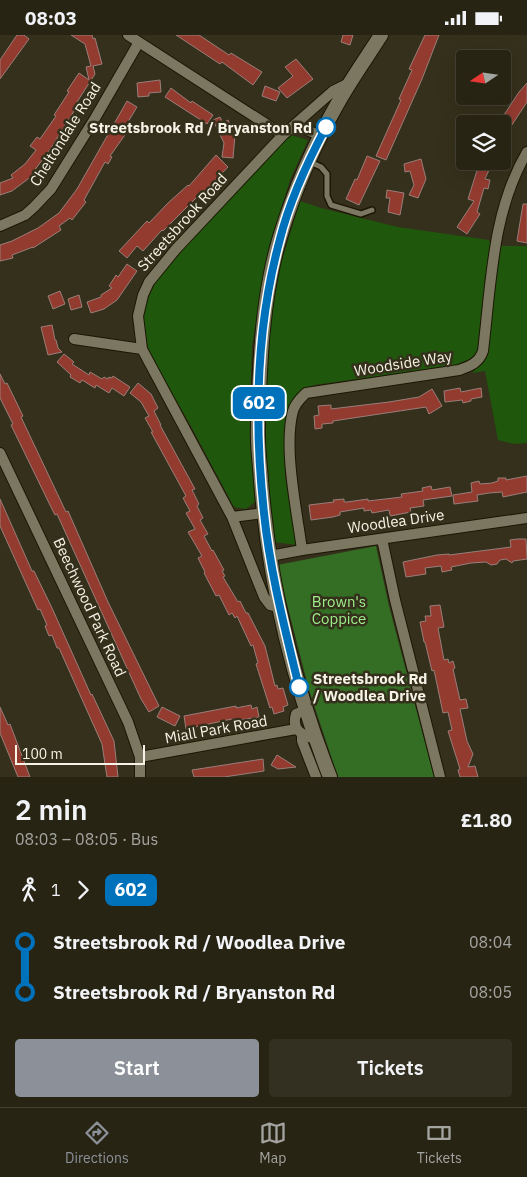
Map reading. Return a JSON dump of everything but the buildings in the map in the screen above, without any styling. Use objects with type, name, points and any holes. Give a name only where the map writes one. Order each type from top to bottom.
[{"type":"main road","name":"Streetsbrook Road","points":[[330,777],[306,710],[280,607],[270,556],[264,513],[258,428],[263,325],[280,238],[292,204],[321,136],[351,82],[381,35]]},
{"type":"street","points":[[128,35],[283,135]]},
{"type":"street","name":"Cheltondale Road","points":[[0,226],[25,215],[51,189],[139,42]]},
{"type":"street","name":"Streetsbrook Road","points":[[280,607],[270,605],[264,597],[232,517],[142,349],[138,316],[143,295],[149,282],[176,249],[283,135],[333,91],[351,82]]},
{"type":"street","points":[[295,125],[321,136]]},
{"type":"street","name":"Woodside Way","points":[[302,550],[292,475],[290,442],[293,411],[297,401],[306,393],[459,370],[478,361],[483,351],[496,244],[502,214],[512,184],[527,152]]},
{"type":"street","points":[[74,339],[142,349]]},
{"type":"street","name":"Beechwood Park Road","points":[[0,455],[128,722],[140,757],[140,777]]},
{"type":"street","points":[[232,517],[264,513]]},
{"type":"street","name":"Woodlea Drive","points":[[270,556],[527,518]]},
{"type":"street","points":[[382,539],[395,600],[440,777]]},
{"type":"street","points":[[306,710],[296,714],[294,720],[316,777]]},
{"type":"street","name":"Miall Park Road","points":[[140,757],[299,732],[316,739]]},
{"type":"lane","points":[[310,161],[327,173],[326,197],[331,205],[361,214],[372,209]]},
{"type":"green space","points":[[291,135],[308,140],[290,180],[267,255],[252,346],[250,406],[255,502],[246,509],[234,507],[146,347],[143,321],[147,301],[159,274],[286,137]]},
{"type":"green space","points":[[300,201],[398,227],[489,240],[491,246],[479,353],[467,364],[314,385],[294,399],[287,417],[285,476],[297,545],[273,542],[263,414],[268,334],[281,263]]},
{"type":"green space","points":[[501,246],[527,246],[527,443],[514,444],[498,440],[485,371],[472,373],[482,362],[486,354]]},
{"type":"green space","name":"Brown's Coppice","points":[[376,546],[389,606],[434,777],[338,777],[309,690],[277,565]]},
{"type":"bus line","name":"602","points":[[299,687],[280,607],[264,513],[258,428],[260,365],[263,325],[270,281],[280,238],[292,204],[326,127]]},
{"type":"place","name":"Streetsbrook Rd / Bryanston Rd","points":[[326,127]]},
{"type":"place","name":"Streetsbrook Rd / Woodlea Drive","points":[[299,687]]}]
